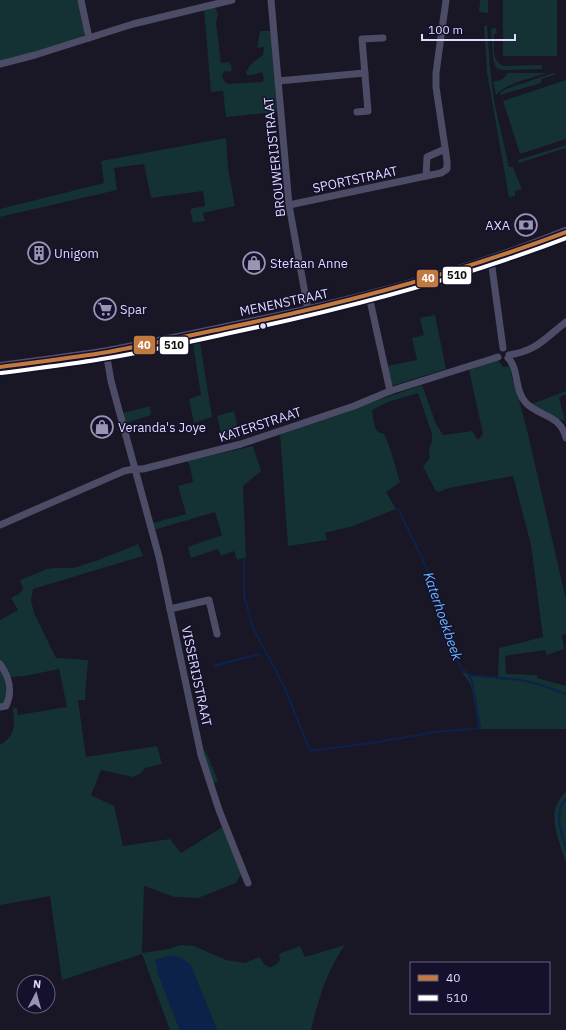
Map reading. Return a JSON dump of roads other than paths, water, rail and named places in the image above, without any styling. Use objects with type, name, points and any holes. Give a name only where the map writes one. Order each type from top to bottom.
[{"type":"main road","name":"MENENSTRAAT","points":[[0,367],[106,352],[369,296],[491,260],[566,232]]},
{"type":"street","points":[[81,0],[89,38]]},
{"type":"street","points":[[0,64],[35,55],[133,24],[232,0]]},
{"type":"street","name":"BROUWERIJSTRAAT","points":[[271,0],[289,205],[308,310]]},
{"type":"street","name":"SPORTSTRAAT","points":[[289,205],[426,176],[447,169],[436,87],[436,73],[446,0]]},
{"type":"street","points":[[357,112],[368,111],[362,39],[383,38]]},
{"type":"street","points":[[278,81],[365,73]]},
{"type":"street","points":[[426,176],[427,157],[445,149]]},
{"type":"street","points":[[491,260],[503,348],[507,350],[518,389],[523,399],[531,407],[555,420],[563,428],[566,438]]},
{"type":"street","points":[[369,296],[390,391]]},
{"type":"street","points":[[503,348],[498,351],[498,357],[502,360],[505,360],[508,356],[523,353],[536,346],[566,322]]},
{"type":"street","name":"VISSERIJSTRAAT","points":[[106,352],[111,381],[134,469],[160,557],[201,755],[219,810],[248,883]]},
{"type":"street","name":"KATERSTRAAT","points":[[134,469],[143,469],[241,444],[354,406],[390,391],[498,357]]},
{"type":"street","points":[[0,525],[112,476],[134,469]]},
{"type":"street","points":[[170,609],[209,600],[217,634]]},
{"type":"street","points":[[0,664],[10,683],[10,692],[6,706],[0,707]]},
{"type":"water","points":[[260,653],[261,655],[215,667],[214,664]]},
{"type":"water","points":[[171,955],[183,959],[190,964],[217,1030],[180,1030],[158,973],[155,960]]},
{"type":"waterway","name":"Katerhoekbeek","points":[[398,509],[435,585],[456,657],[461,668],[469,675],[521,680],[566,694]]},
{"type":"waterway","points":[[244,559],[244,595],[253,628],[284,686],[310,751],[378,742],[436,732],[480,728],[472,681],[469,675]]},
{"type":"waterway","name":"Katerhoekbeek","points":[[566,798],[560,808],[559,822],[566,850]]},
{"type":"place","name":"AXA","points":[[526,225]]},
{"type":"place","name":"Unigom","points":[[39,253]]},
{"type":"place","name":"Stefaan Anne","points":[[254,263]]},
{"type":"place","name":"Spar","points":[[105,309]]},
{"type":"place","name":"Veranda's Joye","points":[[102,427]]}]
